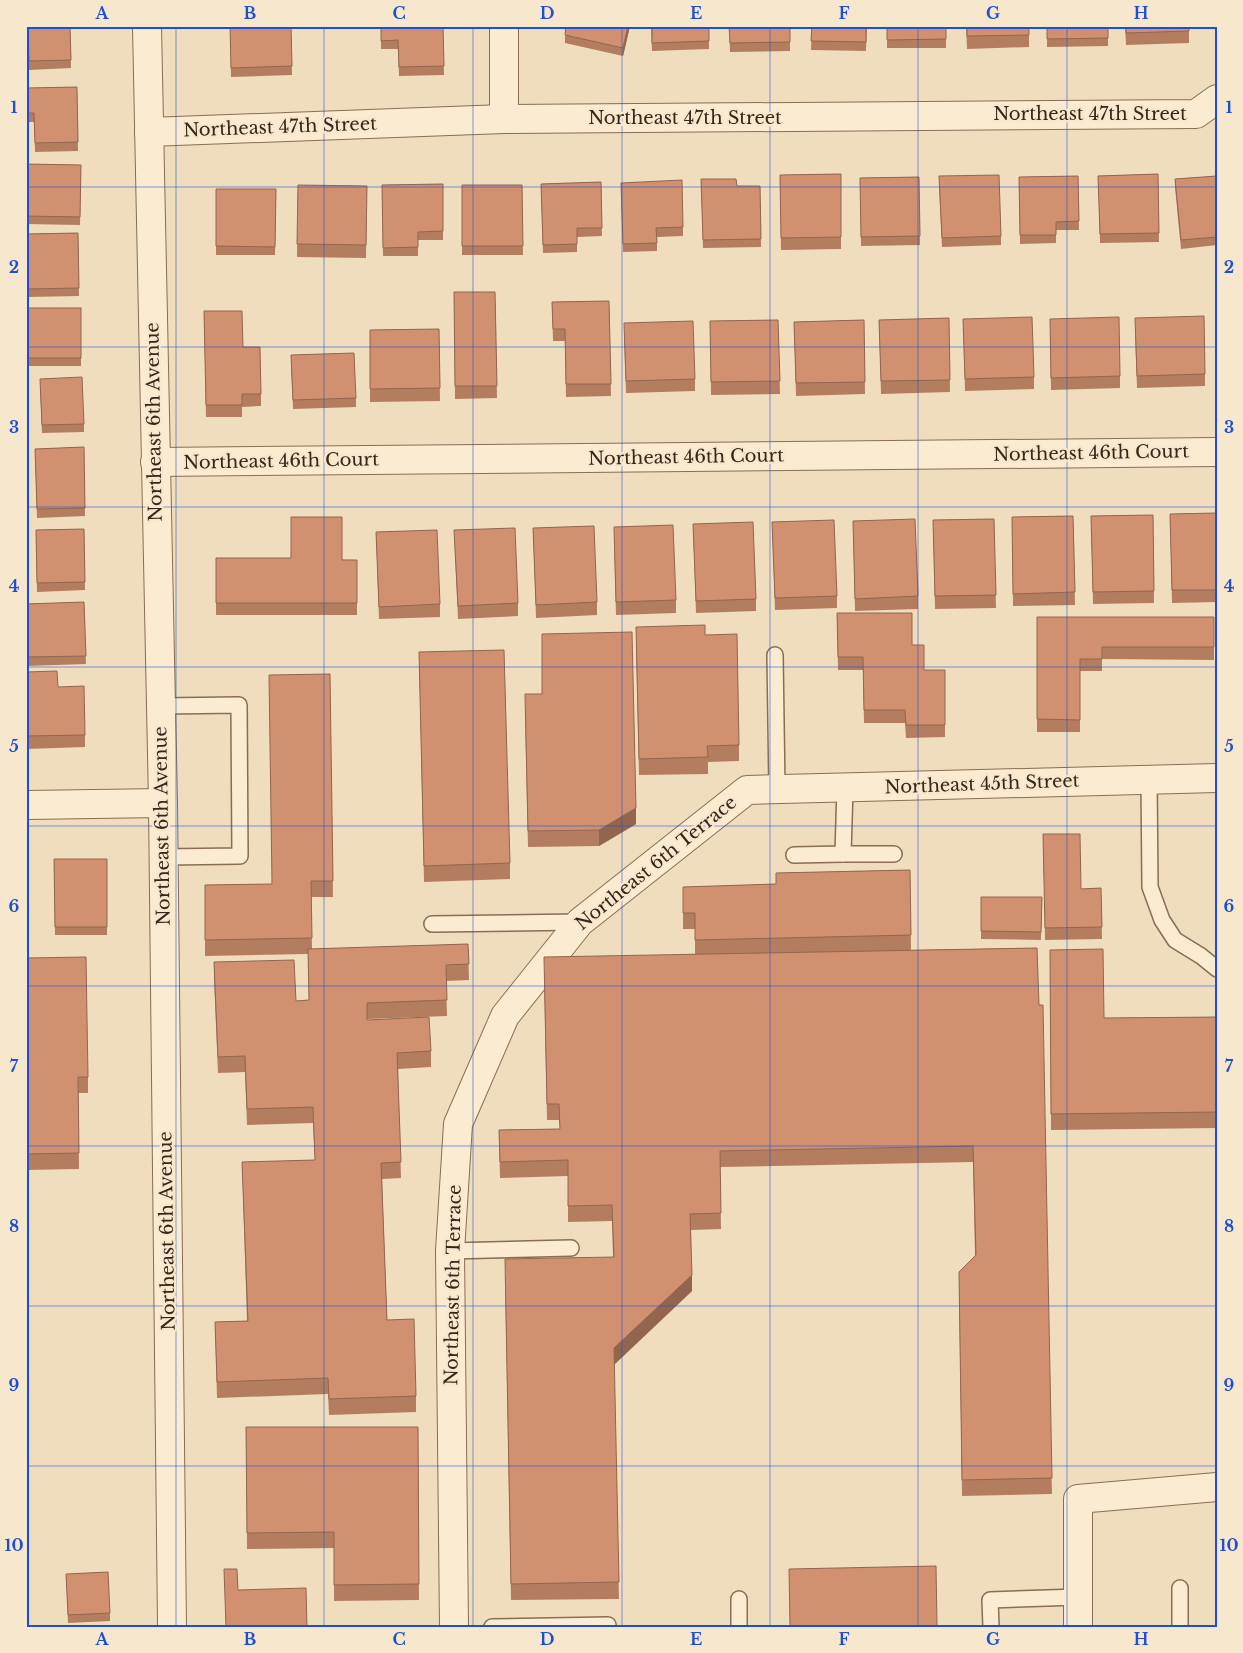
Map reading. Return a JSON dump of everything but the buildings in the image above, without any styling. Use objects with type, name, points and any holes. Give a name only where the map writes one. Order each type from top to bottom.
[{"type":"street","name":"Northeast 6th Avenue","points":[[147,26],[163,803],[172,1627]]},
{"type":"street","points":[[504,26],[504,119]]},
{"type":"street","name":"Northeast 47th Street","points":[[149,132],[504,119],[1196,114],[1217,99]]},
{"type":"street","name":"Northeast 46th Court","points":[[155,462],[1217,452]]},
{"type":"street","name":"Northeast 45th Street","points":[[747,790],[1217,778]]},
{"type":"street","name":"Northeast 6th Terrace","points":[[454,1627],[450,1251],[458,1124],[504,1016],[580,922],[747,790]]},
{"type":"street","points":[[26,805],[163,803]]},
{"type":"street","points":[[1078,1627],[1078,1499],[1217,1487]]},
{"type":"lane","points":[[775,655],[778,789]]},
{"type":"lane","points":[[161,706],[239,706],[240,856],[163,858]]},
{"type":"lane","points":[[1149,779],[1150,887],[1162,920],[1175,940],[1201,956],[1217,969]]},
{"type":"lane","points":[[843,854],[845,788]]},
{"type":"lane","points":[[794,855],[894,854]]},
{"type":"lane","points":[[432,924],[580,922]]},
{"type":"lane","points":[[450,1251],[571,1248]]},
{"type":"lane","points":[[1180,1588],[1180,1627]]},
{"type":"lane","points":[[991,1627],[990,1600],[1078,1597]]},
{"type":"lane","points":[[739,1600],[739,1627]]},
{"type":"lane","points":[[492,1627],[608,1625]]}]
